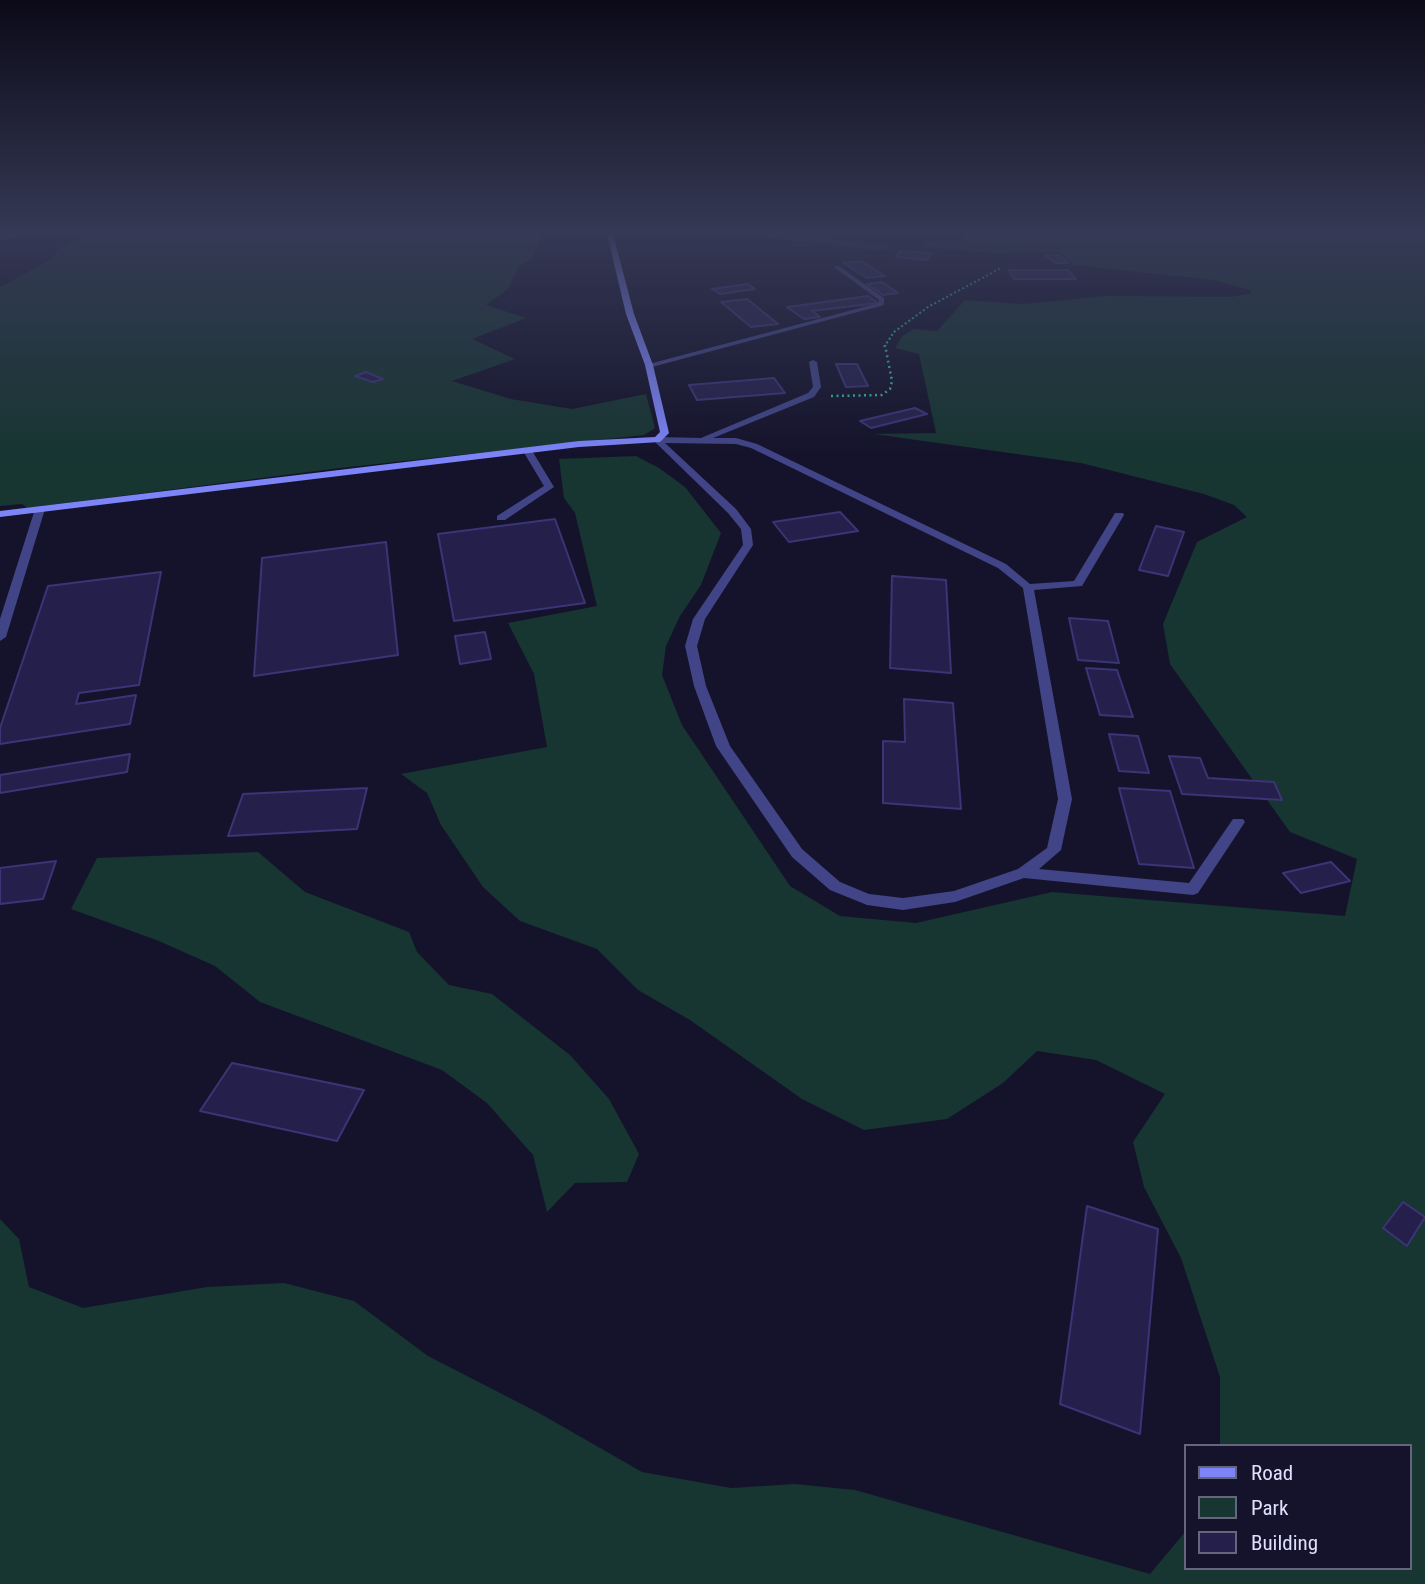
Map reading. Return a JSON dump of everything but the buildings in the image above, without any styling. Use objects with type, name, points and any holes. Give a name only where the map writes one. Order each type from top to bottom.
[{"type":"street","points":[[628,308],[649,365],[665,433],[657,440]]},
{"type":"street","points":[[649,365],[867,308]]},
{"type":"street","points":[[697,441],[811,395],[817,387],[813,362]]},
{"type":"street","points":[[0,514],[528,451],[657,440],[736,441],[754,446],[1002,566],[1028,587],[1065,799],[1054,850],[1023,873],[955,896],[903,904],[867,899],[835,886],[797,853],[723,746],[699,686],[691,646],[699,619],[748,545],[746,529],[732,512],[657,440]]},
{"type":"street","points":[[501,518],[549,487],[528,451]]},
{"type":"street","points":[[0,637],[40,509]]},
{"type":"street","points":[[1028,587],[1078,584],[1119,515]]},
{"type":"street","points":[[1023,873],[1193,889],[1238,822]]},
{"type":"path","points":[[811,395],[882,395],[890,389],[892,382],[883,348],[894,332],[927,308]]},
{"type":"green space","points":[[0,308],[495,308],[526,318],[472,339],[515,359],[452,381],[511,399],[572,409],[646,394],[655,428],[644,435],[340,468],[27,508],[22,504],[0,506]]},
{"type":"green space","points":[[958,308],[1425,308],[1425,1584],[0,1584],[0,1219],[19,1239],[29,1287],[83,1308],[207,1287],[284,1283],[354,1301],[428,1356],[539,1413],[642,1472],[731,1488],[795,1484],[855,1490],[1150,1574],[1184,1533],[1184,1570],[1411,1570],[1411,1444],[1220,1444],[1220,1377],[1181,1258],[1144,1187],[1133,1142],[1165,1094],[1096,1060],[1037,1051],[1003,1083],[947,1119],[864,1130],[802,1099],[690,1020],[638,990],[597,949],[520,921],[483,887],[441,825],[427,793],[401,774],[547,747],[534,674],[508,623],[597,606],[575,513],[564,498],[559,459],[636,456],[659,468],[685,487],[721,533],[701,585],[680,616],[666,646],[662,675],[682,725],[790,886],[840,916],[916,923],[1052,892],[1345,916],[1357,859],[1290,832],[1170,664],[1163,624],[1197,542],[1247,517],[1234,505],[1204,494],[1081,463],[874,434],[936,433],[919,354],[895,348],[902,336],[914,329],[937,331]]},
{"type":"green space","points":[[258,852],[305,892],[409,932],[417,952],[449,985],[492,994],[570,1055],[609,1099],[639,1154],[627,1182],[575,1183],[547,1212],[533,1155],[487,1103],[442,1070],[260,1002],[215,966],[159,941],[71,909],[97,858]]}]
